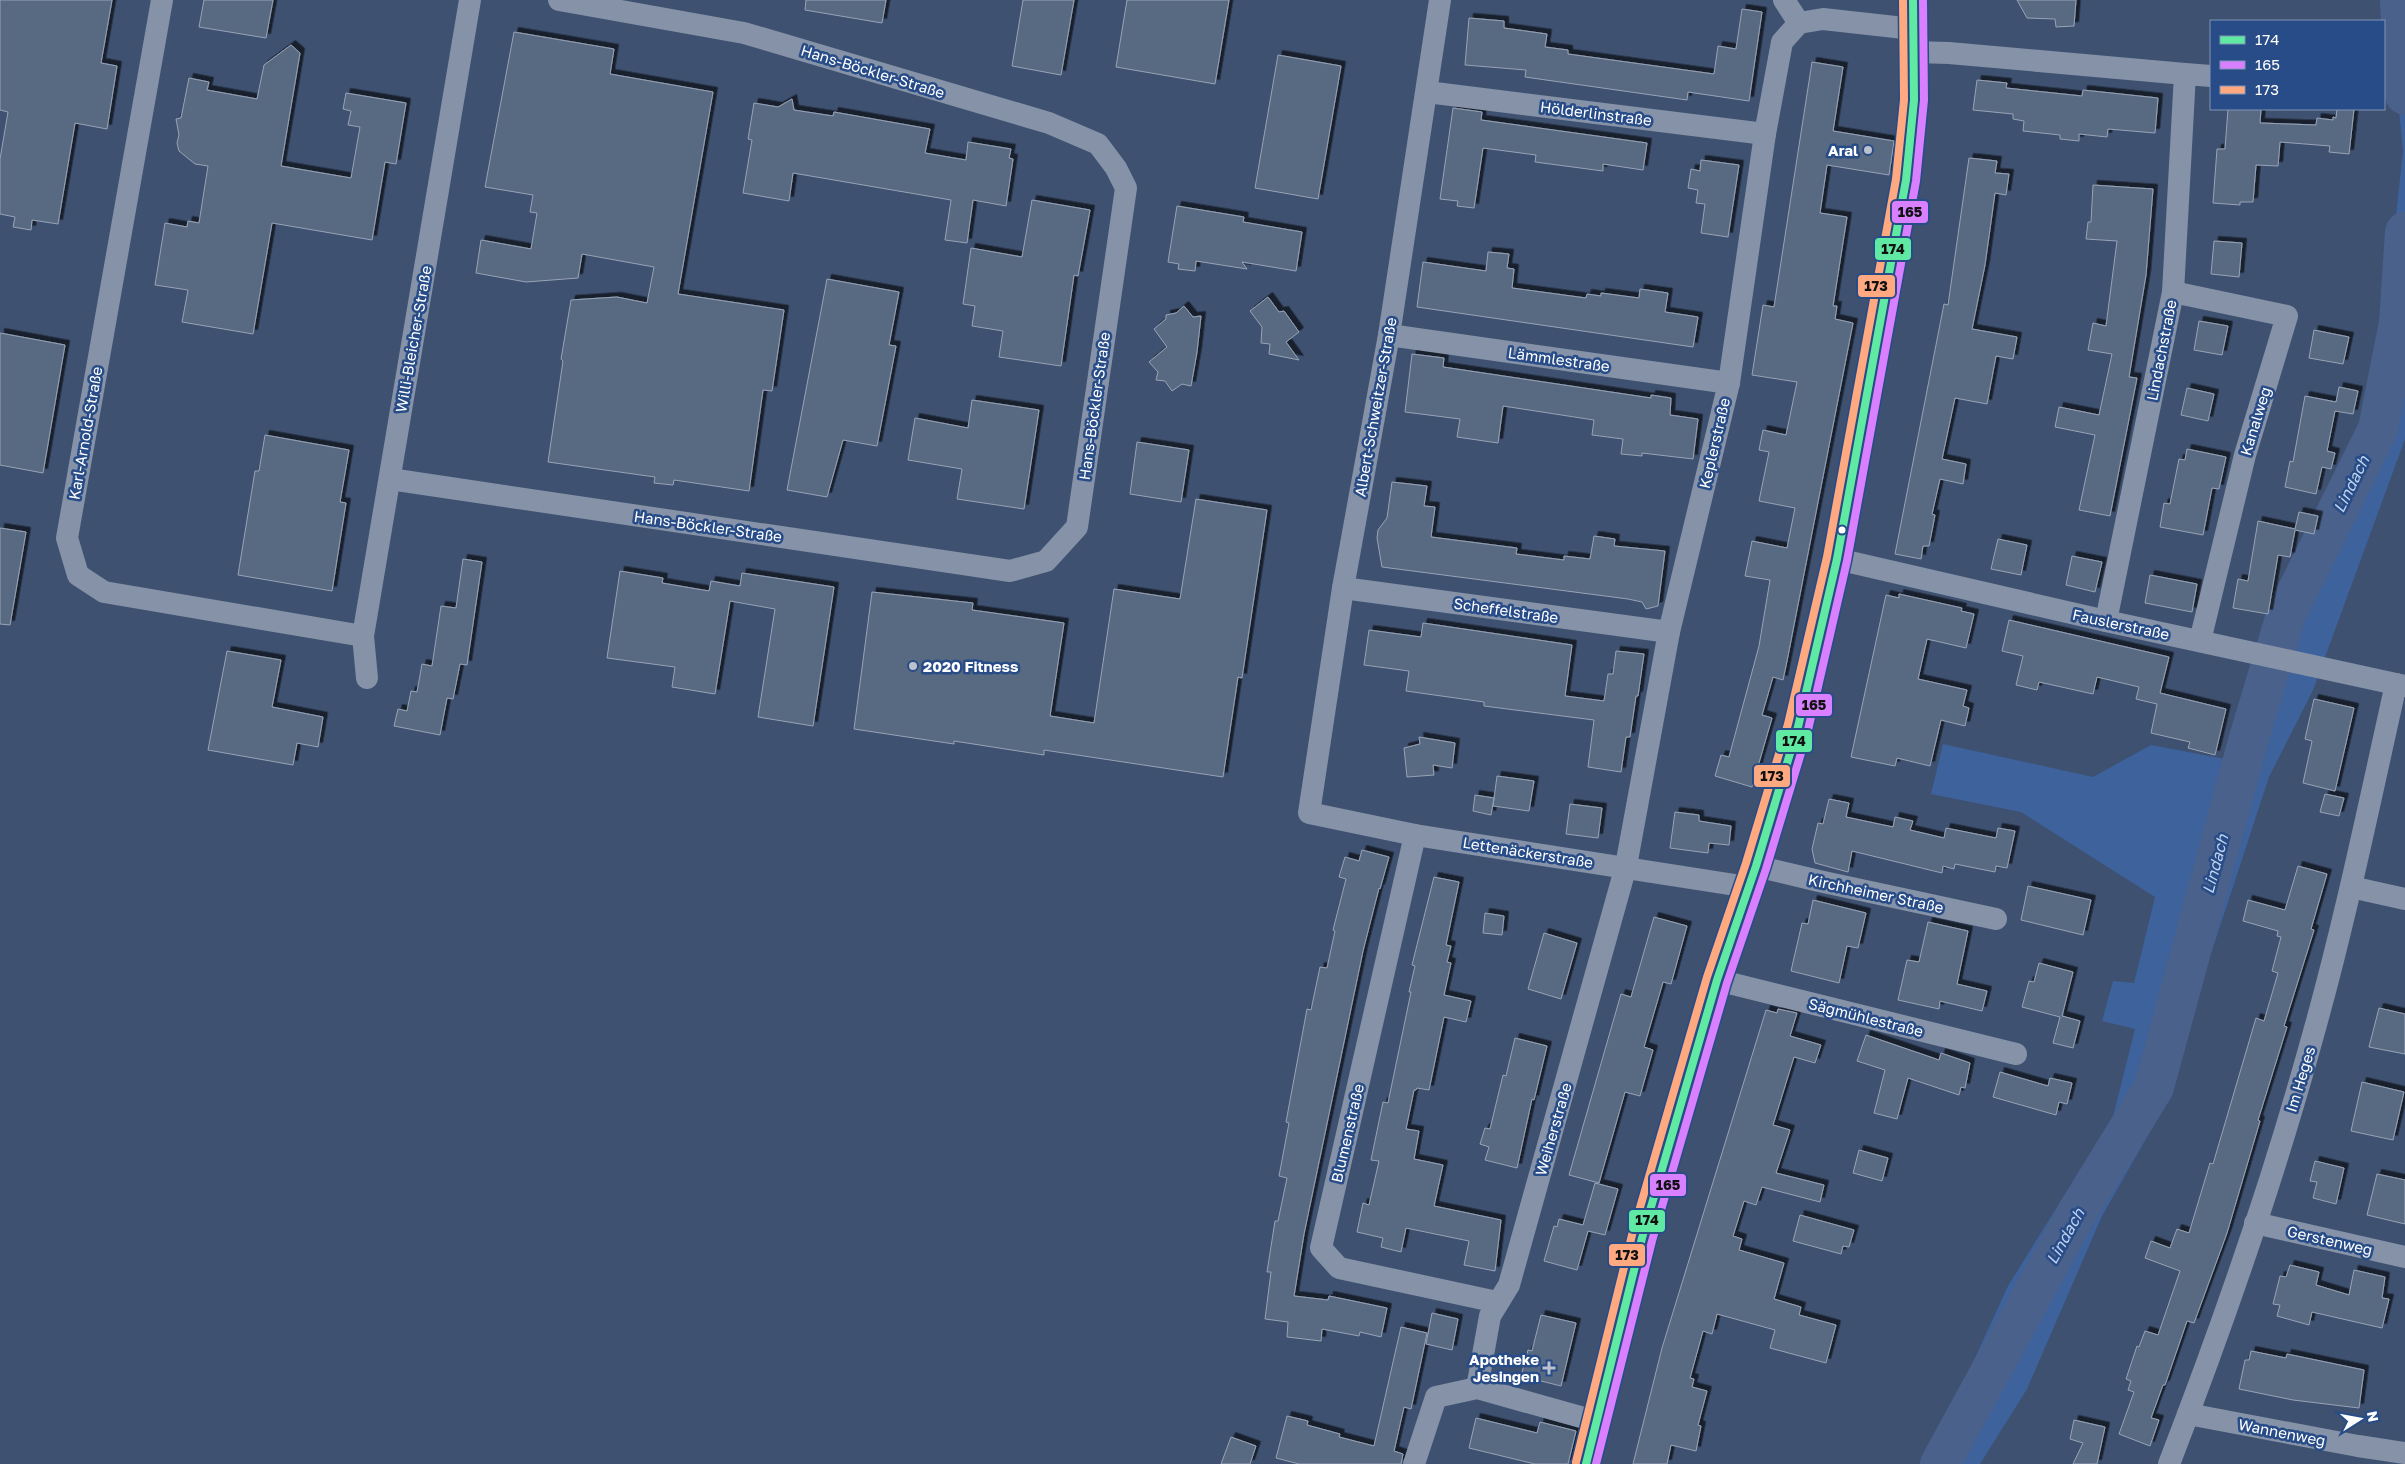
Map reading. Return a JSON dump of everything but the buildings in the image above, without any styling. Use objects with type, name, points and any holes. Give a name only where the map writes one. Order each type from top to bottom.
[{"type":"main road","points":[[1586,1464],[1595,1421],[1642,1238],[1717,980],[1752,876],[1798,727],[1837,559],[1906,180],[1914,100],[1913,0]]},
{"type":"street","name":"Karl-Arnold-Straße","points":[[162,0],[66,538],[78,575],[104,592],[363,636]]},
{"type":"street","name":"Willi-Bleicher-Straße","points":[[366,678],[363,636],[470,0]]},
{"type":"street","name":"Hans-Böckler-Straße","points":[[390,479],[1010,571],[1046,561],[1077,526],[1126,188],[1116,168],[1098,144],[1049,123],[744,33],[559,0]]},
{"type":"street","name":"Albert-Schweitzer-Straße","points":[[1309,813],[1342,588],[1389,335],[1440,0]]},
{"type":"street","points":[[1784,0],[1799,23],[1823,19],[1914,40],[1949,53],[2210,76]]},
{"type":"street","name":"Keplerstraße","points":[[1626,866],[1669,632],[1728,382],[1765,134],[1782,42],[1799,23]]},
{"type":"street","name":"Lindachstraße","points":[[2106,621],[2173,292],[2186,74]]},
{"type":"street","name":"Hölderlinstraße","points":[[1427,92],[1765,134]]},
{"type":"street","name":"Kanalweg","points":[[2173,292],[2287,316],[2245,454],[2200,641]]},
{"type":"street","name":"Lämmlestraße","points":[[1389,335],[1728,382]]},
{"type":"street","name":"Fauslerstraße","points":[[1837,559],[2106,621],[2401,685]]},
{"type":"street","name":"Scheffelstraße","points":[[1342,588],[1669,632]]},
{"type":"street","name":"Im Heges","points":[[2169,1464],[2256,1223],[2310,1046],[2401,685]]},
{"type":"street","name":"Lettenäckerstraße","points":[[1309,813],[1415,835],[1626,866],[1752,876]]},
{"type":"street","name":"Blumenstraße","points":[[1415,835],[1321,1248],[1339,1268],[1497,1302]]},
{"type":"street","name":"Weiherstraße","points":[[1477,1388],[1490,1316],[1509,1285],[1626,866]]},
{"type":"street","name":"Kirchheimer Straße","points":[[1752,876],[1819,881],[1996,919]]},
{"type":"street","points":[[2351,887],[2405,899]]},
{"type":"street","name":"Sägmühlestraße","points":[[1717,980],[2016,1054]]},
{"type":"street","name":"Gerstenweg","points":[[2256,1223],[2405,1257]]},
{"type":"street","points":[[1414,1464],[1436,1397],[1477,1388],[1595,1421]]},
{"type":"street","name":"Wannenweg","points":[[2188,1414],[2405,1453]]},
{"type":"shaded area","points":[[2388,0],[2405,0],[2405,439],[2313,690],[2269,777],[2202,981],[2163,1109],[2102,1216],[2027,1389],[1980,1464],[1924,1464],[1930,1456],[2008,1286],[2113,1117],[2135,1029],[2102,1021],[2113,981],[2134,983],[2155,897],[2021,812],[1931,794],[1943,744],[2093,777],[2151,745],[2230,760],[2271,628],[2319,536],[2369,425],[2378,383],[2403,151]]},
{"type":"waterway","name":"Lindach","points":[[2400,0],[2405,95]]},
{"type":"waterway","name":"Lindach","points":[[1940,1464],[2077,1213],[2154,1087],[2249,738],[2287,612],[2378,429],[2399,323],[2405,232]]},
{"type":"transit line","name":"173","points":[[1576,1462],[1632,1235],[1707,977],[1746,863],[1788,724],[1827,557],[1896,179],[1904,100],[1903,0]]},
{"type":"transit line","name":"174","points":[[1586,1464],[1642,1238],[1717,980],[1756,866],[1798,727],[1837,559],[1906,180],[1914,100],[1913,0]]},
{"type":"transit line","name":"165","points":[[1596,1464],[1652,1241],[1727,983],[1766,869],[1808,730],[1847,561],[1916,181],[1924,100],[1923,0]]},
{"type":"place","name":"Aral","points":[[1868,150]]},
{"type":"place","name":"2020 Fitness","points":[[913,666]]},
{"type":"place","name":"Apotheke Jesingen","points":[[1549,1368]]}]
